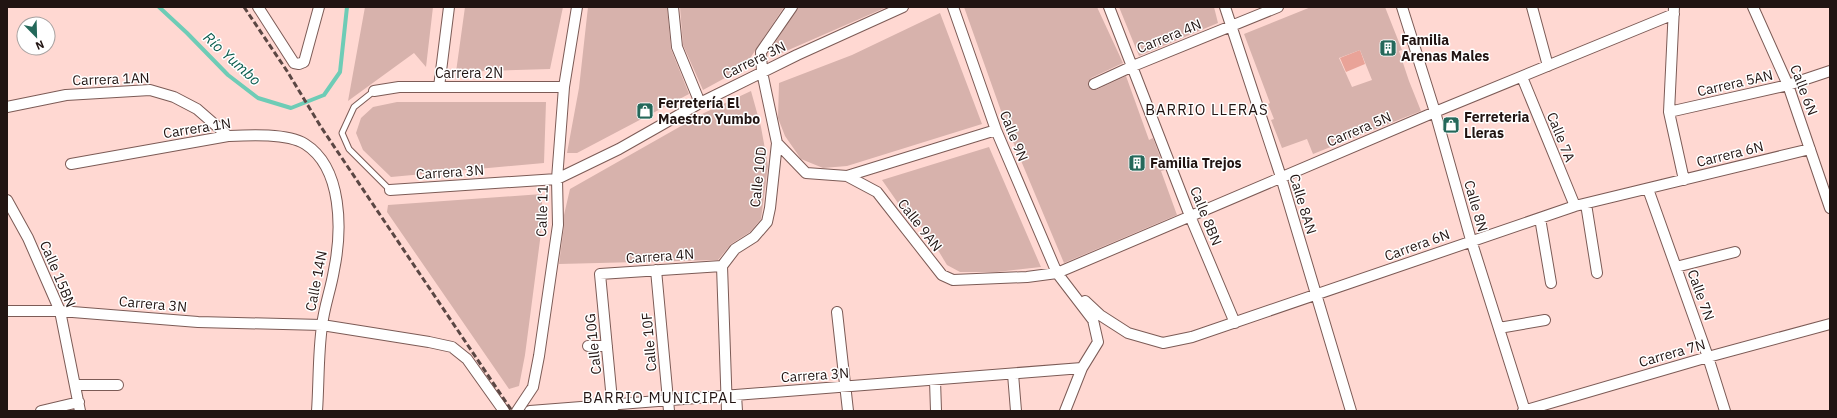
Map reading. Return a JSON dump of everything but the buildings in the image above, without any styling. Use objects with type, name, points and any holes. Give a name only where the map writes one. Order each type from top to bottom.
[{"type":"street","points":[[258,7],[294,63],[299,64],[304,62],[319,7]]},
{"type":"street","points":[[439,87],[449,7]]},
{"type":"street","name":"Calle 11","points":[[517,411],[533,387],[539,356],[558,225],[557,179],[564,87],[577,7]]},
{"type":"street","points":[[673,7],[677,47],[700,103]]},
{"type":"street","name":"Calle 10D","points":[[722,266],[735,249],[754,237],[767,222],[770,208],[777,143],[762,72],[761,52],[792,7]]},
{"type":"street","name":"Carrera 3N","points":[[390,190],[557,179],[619,149],[700,103],[762,72],[903,7]]},
{"type":"street","name":"Calle 9N","points":[[953,7],[996,130],[1057,273]]},
{"type":"street","name":"Calle 8BN","points":[[1109,7],[1190,216],[1235,323]]},
{"type":"street","name":"Calle 8AN","points":[[1226,7],[1281,177],[1351,411]]},
{"type":"street","name":"Carrera 4N","points":[[1094,84],[1133,66],[1278,7]]},
{"type":"street","name":"Calle 8N","points":[[1402,7],[1435,112],[1471,240],[1524,411]]},
{"type":"street","points":[[1532,7],[1548,66]]},
{"type":"street","name":"Calle 6N","points":[[1753,7],[1788,85],[1830,208]]},
{"type":"street","points":[[1674,11],[1669,112],[1684,180]]},
{"type":"street","name":"Carrera 5N","points":[[1057,273],[1435,112],[1548,66],[1674,11]]},
{"type":"street","name":"Carrera 5AN","points":[[1669,112],[1788,85],[1830,72]]},
{"type":"street","name":"Calle 7A","points":[[1522,77],[1575,206]]},
{"type":"street","name":"Carrera 2N","points":[[374,91],[399,88],[439,87],[564,87]]},
{"type":"street","name":"Carrera 1AN","points":[[7,107],[66,95],[150,90],[174,97],[197,109],[228,136]]},
{"type":"street","points":[[847,176],[996,130]]},
{"type":"street","name":"Carrera 1N","points":[[71,164],[228,136],[286,138],[305,144],[321,159]]},
{"type":"street","name":"Calle 9AN","points":[[777,143],[806,173],[847,176],[876,192],[942,275],[953,280],[1027,277],[1057,273]]},
{"type":"street","name":"Carrera 6N","points":[[1057,273],[1100,315],[1128,333],[1163,343],[1192,337],[1235,323],[1471,240],[1575,206],[1810,149]]},
{"type":"street","name":"Calle 14N","points":[[317,411],[322,325],[334,269],[338,237],[338,209],[333,181],[321,159]]},
{"type":"street","name":"Calle 7N","points":[[1648,189],[1708,357],[1724,411]]},
{"type":"street","name":"Calle 15BN","points":[[7,200],[28,238],[60,311],[80,407]]},
{"type":"street","points":[[1586,204],[1597,273]]},
{"type":"street","points":[[1540,218],[1551,283]]},
{"type":"street","points":[[1676,267],[1735,252]]},
{"type":"street","points":[[722,266],[731,395],[737,411]]},
{"type":"street","name":"Carrera 4N","points":[[600,274],[722,266]]},
{"type":"street","name":"Calle 10F","points":[[656,270],[669,411]]},
{"type":"street","points":[[1057,273],[1093,320],[1098,342],[1082,368],[1064,411]]},
{"type":"street","name":"Calle 10G","points":[[600,274],[613,407]]},
{"type":"street","name":"Carrera 3N","points":[[7,311],[60,311],[198,322],[322,325],[452,348],[467,359],[482,379],[496,402],[504,411]]},
{"type":"street","points":[[837,312],[848,411]]},
{"type":"street","points":[[1499,328],[1545,320]]},
{"type":"street","name":"Carrera 7N","points":[[1524,411],[1708,357],[1830,324]]},
{"type":"street","points":[[588,346],[607,346]]},
{"type":"street","name":"Carrera 3N","points":[[533,410],[613,407],[668,400],[1082,368]]},
{"type":"street","points":[[1013,374],[1016,411]]},
{"type":"street","points":[[935,380],[936,411]]},
{"type":"street","points":[[75,385],[118,385]]},
{"type":"street","points":[[727,411],[731,395]]},
{"type":"street","points":[[41,411],[80,407]]},
{"type":"lane","points":[[374,91],[354,107],[342,133],[349,149],[390,190]]},
{"type":"shaded area","points":[[1360,50],[1365,64],[1346,72],[1340,58]]},
{"type":"waterway","name":"Río Yumbo","points":[[159,7],[228,75],[258,98],[291,108],[324,95],[340,72],[347,7]]},
{"type":"railway","points":[[244,7],[287,71],[321,127],[512,411]]},
{"type":"place","name":"Familia Arenas Males","points":[[1388,48]]},
{"type":"place","name":"Ferretería El Maestro Yumbo","points":[[645,111]]},
{"type":"place","name":"Ferreteria Lleras","points":[[1451,125]]},
{"type":"place","name":"Familia Trejos","points":[[1137,163]]},
{"type":"district","name":"BARRIO LLERAS","points":[[1207,110]]},
{"type":"district","name":"BARRIO MUNICIPAL","points":[[660,398]]}]
